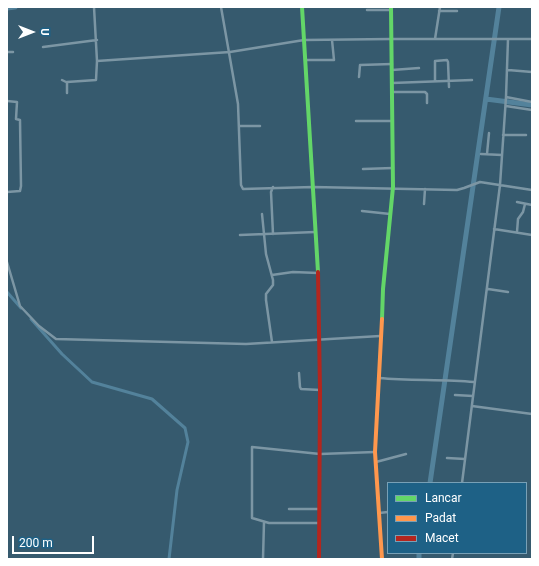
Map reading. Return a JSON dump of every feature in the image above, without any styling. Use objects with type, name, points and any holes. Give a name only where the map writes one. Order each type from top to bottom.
[{"type":"street","points":[[62,80],[66,82],[96,81],[97,40],[94,7]]},
{"type":"street","points":[[221,7],[238,104],[242,188],[464,188],[480,182],[532,190]]},
{"type":"street","points":[[302,7],[318,273],[320,340],[318,559]]},
{"type":"street","points":[[367,10],[391,9],[393,187],[386,249],[380,336],[375,452],[382,559]]},
{"type":"street","points":[[435,39],[440,9],[457,11]]},
{"type":"street","points":[[462,482],[474,382],[488,289],[500,185],[508,70],[508,39]]},
{"type":"street","points":[[97,61],[230,52],[304,40],[532,39]]},
{"type":"street","points":[[43,47],[97,40]]},
{"type":"street","points":[[306,60],[334,60],[332,40]]},
{"type":"street","points":[[7,52],[13,52]]},
{"type":"street","points":[[435,81],[435,61],[447,60],[449,87]]},
{"type":"street","points":[[359,77],[360,65],[392,64]]},
{"type":"street","points":[[392,70],[419,68]]},
{"type":"street","points":[[508,70],[532,72]]},
{"type":"street","points":[[392,83],[472,80]]},
{"type":"street","points":[[66,82],[67,93]]},
{"type":"street","points":[[392,92],[425,92],[427,94],[427,103]]},
{"type":"street","points":[[506,98],[532,102]]},
{"type":"street","points":[[7,102],[17,102],[16,119],[20,120],[21,186],[20,191],[7,192]]},
{"type":"street","points":[[506,105],[532,110]]},
{"type":"street","points":[[356,121],[392,122]]},
{"type":"street","points":[[240,126],[260,126]]},
{"type":"street","points":[[487,154],[489,133]]},
{"type":"street","points":[[503,135],[526,135]]},
{"type":"street","points":[[481,154],[502,155]]},
{"type":"street","points":[[363,169],[393,168]]},
{"type":"street","points":[[273,187],[271,192],[273,234]]},
{"type":"street","points":[[424,204],[425,188]]},
{"type":"street","points":[[517,202],[532,206]]},
{"type":"street","points":[[517,232],[518,219],[523,212],[525,204]]},
{"type":"street","points":[[362,211],[391,214]]},
{"type":"street","points":[[262,214],[266,254],[272,274],[273,285],[266,294],[272,342]]},
{"type":"street","points":[[494,229],[532,235]]},
{"type":"street","points":[[240,235],[315,232]]},
{"type":"street","points":[[7,262],[20,306],[39,326],[56,339],[210,343],[272,342],[380,336]]},
{"type":"street","points":[[272,274],[293,272],[318,273]]},
{"type":"street","points":[[488,289],[508,292]]},
{"type":"street","points":[[299,373],[301,389],[320,390]]},
{"type":"street","points":[[379,378],[409,381],[446,380],[474,382]]},
{"type":"street","points":[[454,395],[473,396]]},
{"type":"street","points":[[472,406],[532,414]]},
{"type":"street","points":[[319,523],[264,522],[253,519],[251,516],[252,447],[320,454],[375,452]]},
{"type":"street","points":[[376,462],[406,454]]},
{"type":"street","points":[[447,458],[465,459]]},
{"type":"street","points":[[289,509],[319,509]]},
{"type":"street","points":[[379,513],[387,512]]},
{"type":"street","points":[[263,559],[264,522]]},
{"type":"waterway","points":[[7,8],[15,7]]},
{"type":"waterway","points":[[430,482],[499,7]]},
{"type":"waterway","points":[[486,99],[532,105]]},
{"type":"waterway","points":[[7,292],[21,308]]},
{"type":"waterway","points":[[31,319],[62,354],[92,382],[152,399],[185,428],[188,442],[177,490],[169,559]]},
{"type":"waterway","points":[[419,554],[419,559]]},
{"type":"traffic: fast","points":[[302,7],[318,272]]},
{"type":"traffic: fast","points":[[382,319],[383,289],[393,187],[391,7]]},
{"type":"traffic: slow","points":[[382,319],[375,452],[382,559]]},
{"type":"traffic: jam","points":[[318,272],[320,390],[319,559]]}]
